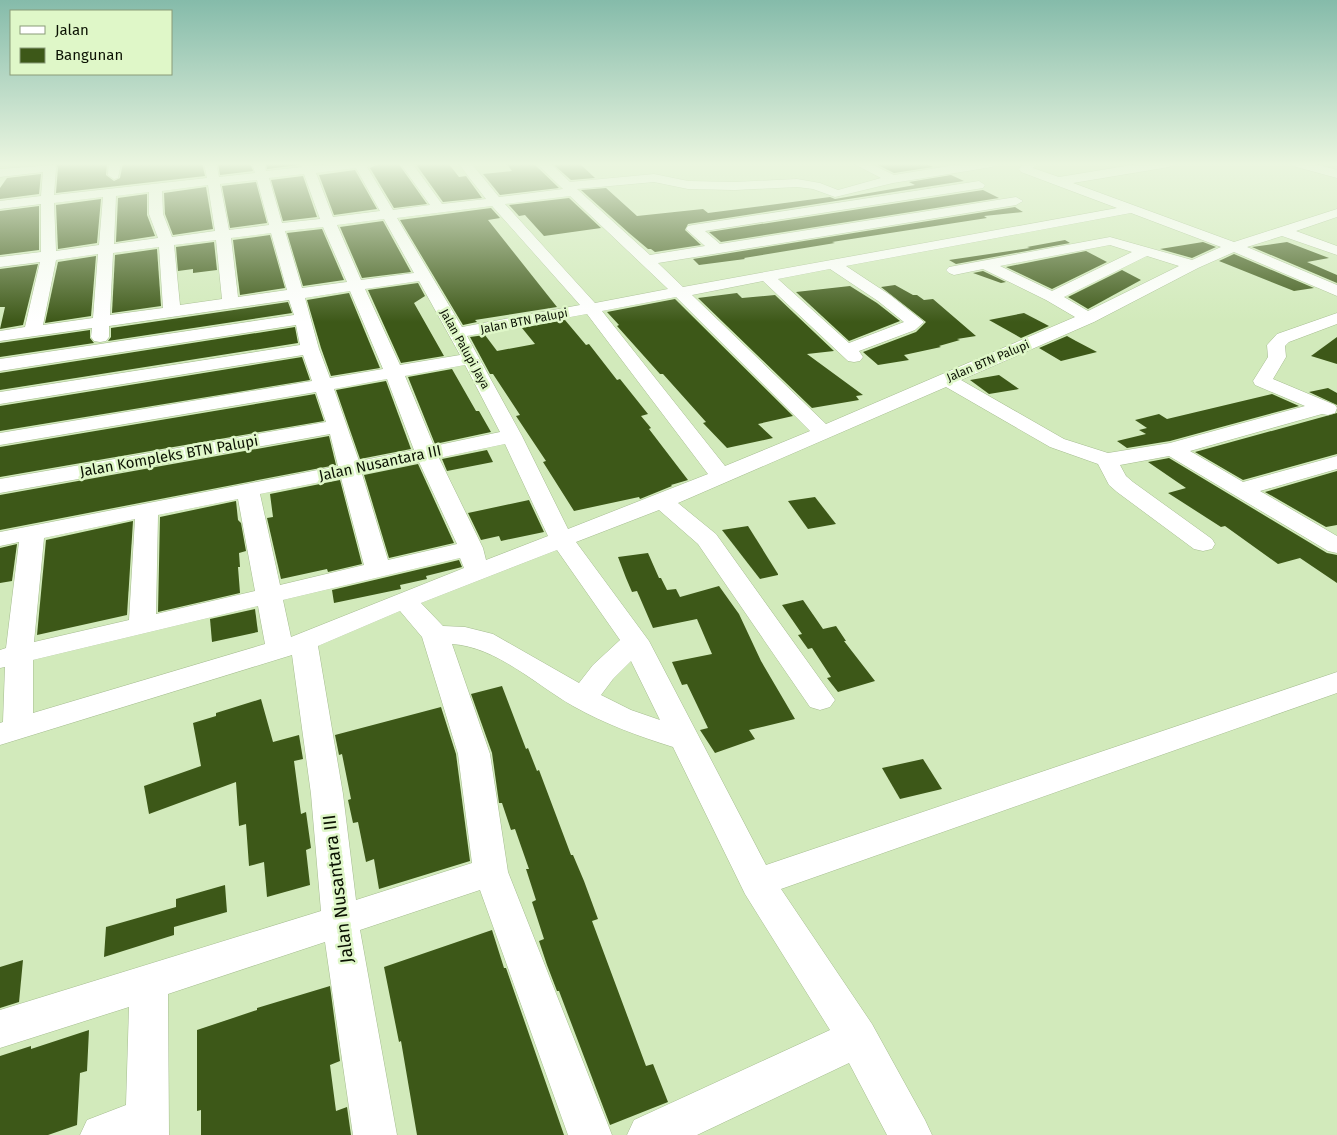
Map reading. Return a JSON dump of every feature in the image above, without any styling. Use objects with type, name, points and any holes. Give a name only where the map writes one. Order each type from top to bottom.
[{"type":"street","points":[[33,332],[49,255],[48,216]]},
{"type":"street","points":[[100,349],[100,322],[109,216]]},
{"type":"street","points":[[157,216],[166,241],[172,312]]},
{"type":"street","points":[[220,216],[232,303]]},
{"type":"street","points":[[273,216],[304,319],[310,350],[338,426],[378,570]]},
{"type":"street","points":[[326,216],[394,373],[426,454],[473,560]]},
{"type":"street","points":[[0,262],[370,216]]},
{"type":"street","name":"Jalan Palupi Jaya","points":[[388,216],[471,358],[512,436],[561,539],[635,641],[757,883],[858,1038],[910,1135]]},
{"type":"street","name":"Jalan BTN Palupi","points":[[508,216],[591,308],[721,476]]},
{"type":"street","points":[[599,216],[647,260],[822,433]]},
{"type":"street","points":[[718,250],[694,229],[779,216]]},
{"type":"street","points":[[854,216],[871,226]]},
{"type":"street","points":[[647,260],[932,216]]},
{"type":"street","points":[[1049,216],[1063,222]]},
{"type":"street","name":"Jalan BTN Palupi","points":[[456,333],[1095,216]]},
{"type":"street","points":[[1151,216],[1234,247],[1337,291]]},
{"type":"street","name":"Jalan BTN Palupi","points":[[473,560],[561,539],[662,501],[1088,318],[1193,265],[1234,247],[1326,216]]},
{"type":"street","points":[[1288,229],[1337,244]]},
{"type":"street","points":[[1288,229],[1337,251]]},
{"type":"street","points":[[954,270],[1105,242],[1119,243],[1193,265]]},
{"type":"street","points":[[1052,297],[1146,251]]},
{"type":"street","points":[[1032,256],[1057,266]]},
{"type":"street","points":[[984,264],[1052,297],[1088,318]]},
{"type":"street","points":[[767,277],[850,353],[915,322],[884,298],[834,265]]},
{"type":"street","points":[[1074,272],[1091,279]]},
{"type":"street","points":[[0,336],[423,276]]},
{"type":"street","points":[[1330,411],[1262,381],[1277,358],[1276,345],[1283,338],[1334,311]]},
{"type":"street","points":[[0,364],[304,319]]},
{"type":"street","points":[[0,398],[310,350]]},
{"type":"street","points":[[0,439],[394,373],[471,358]]},
{"type":"street","points":[[946,379],[1057,443],[1106,460],[1126,458],[1172,448],[1330,411]]},
{"type":"street","name":"Jalan Kompleks BTN Palupi","points":[[0,486],[338,426]]},
{"type":"street","name":"Jalan Nusantara III","points":[[0,539],[147,511],[512,436]]},
{"type":"street","points":[[1172,448],[1334,540]]},
{"type":"street","points":[[1106,460],[1118,480],[1125,487],[1203,544]]},
{"type":"street","points":[[1242,489],[1337,462]]},
{"type":"street","name":"Jalan Nusantara III","points":[[248,490],[268,596],[292,646],[327,794],[340,922],[375,1135]]},
{"type":"street","points":[[662,501],[707,539],[820,700]]},
{"type":"street","points":[[142,626],[147,511]]},
{"type":"street","points":[[32,533],[9,657],[9,732],[292,646],[404,600],[473,560]]},
{"type":"street","points":[[9,657],[378,570],[473,560]]},
{"type":"street","points":[[404,600],[435,634],[474,754],[491,872],[590,1135]]},
{"type":"street","points":[[435,634],[464,636],[483,640],[583,699],[648,730],[686,739]]},
{"type":"street","points":[[583,699],[603,672],[635,641]]},
{"type":"street","points":[[757,883],[1337,682]]},
{"type":"street","points":[[0,1029],[340,922],[491,872]]},
{"type":"street","points":[[102,1135],[147,1127],[149,983]]},
{"type":"street","points":[[649,1135],[858,1038]]},
{"type":"building","points":[[0,216],[39,216],[39,250],[0,255]]},
{"type":"building","points":[[56,216],[99,216],[97,243],[58,249]]},
{"type":"building","points":[[117,216],[147,216],[155,236],[116,242]]},
{"type":"building","points":[[166,216],[211,216],[213,229],[173,235]]},
{"type":"building","points":[[228,216],[265,216],[267,223],[230,228]]},
{"type":"building","points":[[282,216],[317,217],[283,221]]},
{"type":"building","points":[[431,216],[498,216],[500,218],[488,220],[557,307],[475,320],[477,322],[463,325],[400,220]]},
{"type":"building","points":[[526,216],[588,216],[601,228],[544,236]]},
{"type":"building","points":[[610,216],[740,216],[688,224],[685,230],[701,245],[655,252],[648,249]]},
{"type":"building","points":[[814,216],[885,216],[721,242],[709,232]]},
{"type":"building","points":[[959,216],[984,216],[987,218],[832,242],[835,243],[745,259],[699,265],[693,259]]},
{"type":"building","points":[[383,221],[411,272],[362,278],[340,227]]},
{"type":"building","points":[[322,229],[344,280],[303,286],[287,233]]},
{"type":"building","points":[[270,235],[285,288],[240,295],[233,240]]},
{"type":"building","points":[[1065,240],[1070,243],[956,264],[949,260],[1030,248],[1027,247]]},
{"type":"building","points":[[214,242],[217,270],[193,273],[193,269],[178,271],[176,247]]},
{"type":"building","points":[[1203,242],[1216,247],[1192,258],[1160,249]]},
{"type":"building","points":[[1287,242],[1329,258],[1307,262],[1337,275],[1337,283],[1252,247]]},
{"type":"building","points":[[157,249],[161,306],[112,313],[115,255]]},
{"type":"building","points":[[1086,251],[1107,262],[1052,289],[1006,267]]},
{"type":"building","points":[[1234,254],[1314,288],[1294,291],[1219,261]]},
{"type":"building","points":[[96,256],[91,316],[45,323],[58,262]]},
{"type":"building","points":[[38,264],[23,325],[0,329],[5,307],[0,307],[0,269]]},
{"type":"building","points":[[1122,270],[1141,280],[1088,309],[1068,297]]},
{"type":"building","points":[[983,271],[1006,282],[1001,283],[973,273]]},
{"type":"building","points":[[418,283],[425,296],[414,303],[444,356],[401,363],[368,290]]},
{"type":"building","points":[[895,285],[924,300],[933,299],[976,336],[957,339],[960,340],[939,346],[941,347],[904,355],[909,360],[878,365],[863,352],[916,332],[926,322],[881,287]]},
{"type":"building","points":[[850,286],[877,303],[900,321],[849,341],[796,292]]},
{"type":"building","points":[[349,293],[380,368],[331,376],[307,300]]},
{"type":"building","points":[[737,293],[742,298],[775,295],[834,351],[807,354],[863,395],[856,396],[859,400],[812,408],[698,298]]},
{"type":"building","points":[[675,299],[793,416],[758,424],[773,438],[727,448],[703,423],[706,422],[663,374],[660,374],[617,326],[619,325],[607,312]]},
{"type":"building","points":[[288,302],[292,313],[108,341],[111,337],[111,328]]},
{"type":"building","points":[[1024,313],[1049,326],[1021,338],[989,320]]},
{"type":"building","points":[[565,320],[586,345],[589,344],[617,380],[620,379],[648,414],[641,416],[688,480],[671,485],[640,499],[639,497],[574,511],[543,462],[546,461],[516,416],[520,415],[493,374],[490,374],[470,337],[485,335],[497,351],[535,344],[522,328]]},
{"type":"building","points":[[295,327],[298,343],[0,390],[0,373]]},
{"type":"building","points":[[90,330],[90,338],[94,343],[0,357],[0,343]]},
{"type":"building","points":[[1067,336],[1097,352],[1061,361],[1039,348]]},
{"type":"building","points":[[1337,337],[1337,364],[1311,356]]},
{"type":"building","points":[[302,357],[310,380],[0,431],[0,406]]},
{"type":"building","points":[[452,369],[476,411],[479,411],[491,432],[435,444],[408,377]]},
{"type":"building","points":[[999,375],[1019,389],[989,394],[970,380]]},
{"type":"building","points":[[386,381],[411,449],[360,459],[336,390]]},
{"type":"building","points":[[1328,388],[1337,393],[1337,405],[1309,392]]},
{"type":"building","points":[[315,394],[324,421],[0,477],[0,447]]},
{"type":"building","points":[[1272,394],[1299,406],[1170,441],[1127,448],[1117,441],[1146,434],[1139,430],[1147,428],[1135,420],[1159,414],[1167,419]]},
{"type":"building","points":[[1337,413],[1337,454],[1243,480],[1195,452]]},
{"type":"building","points":[[329,436],[336,465],[0,530],[0,495]]},
{"type":"building","points":[[487,450],[493,462],[447,471],[442,459]]},
{"type":"building","points":[[1169,458],[1327,553],[1337,555],[1337,583],[1300,558],[1278,564],[1225,526],[1221,527],[1168,493],[1186,488],[1148,462]]},
{"type":"building","points":[[418,464],[454,543],[389,558],[364,475]]},
{"type":"building","points":[[1337,471],[1337,525],[1326,527],[1265,492]]},
{"type":"building","points":[[340,480],[362,564],[328,572],[327,569],[281,579],[267,518],[273,517],[270,494]]},
{"type":"building","points":[[815,497],[836,524],[808,529],[788,501]]},
{"type":"building","points":[[529,500],[544,532],[501,541],[499,536],[481,540],[468,513]]},
{"type":"building","points":[[236,501],[238,520],[241,523],[246,551],[239,553],[240,593],[158,612],[160,517]]},
{"type":"building","points":[[133,521],[127,615],[37,635],[46,540]]},
{"type":"building","points":[[748,526],[778,575],[760,579],[722,530]]},
{"type":"building","points":[[17,544],[12,581],[0,583],[0,548]]},
{"type":"building","points":[[648,553],[659,578],[661,578],[667,590],[676,589],[680,597],[719,586],[739,614],[761,661],[795,719],[749,730],[755,739],[715,753],[700,730],[708,728],[687,684],[682,685],[672,662],[712,654],[697,619],[653,628],[637,591],[632,592],[618,557]]},
{"type":"building","points":[[459,560],[462,567],[426,576],[427,579],[400,585],[401,589],[334,603],[332,590]]},
{"type":"building","points":[[803,600],[823,629],[836,626],[846,641],[844,641],[875,681],[838,692],[827,678],[831,677],[812,648],[808,649],[798,635],[802,634],[782,605]]},
{"type":"building","points":[[255,609],[258,632],[212,642],[210,619]]},
{"type":"building","points":[[502,686],[526,749],[528,748],[537,771],[539,770],[571,855],[573,855],[584,881],[598,919],[592,921],[646,1066],[653,1064],[668,1102],[610,1125],[539,941],[544,939],[532,902],[536,900],[526,869],[529,869],[515,829],[511,830],[502,803],[499,803],[492,753],[471,694]]},
{"type":"building","points":[[261,699],[273,742],[299,735],[303,759],[294,761],[301,814],[306,812],[311,848],[306,850],[310,885],[267,897],[264,862],[249,866],[246,824],[239,826],[236,782],[149,814],[144,786],[201,766],[193,723],[216,716],[216,713]]},
{"type":"building","points":[[441,707],[456,754],[470,861],[379,889],[374,859],[366,862],[358,822],[353,823],[348,800],[351,799],[342,754],[339,755],[335,735]]},
{"type":"building","points":[[923,759],[942,789],[900,799],[882,768]]},
{"type":"building","points":[[225,885],[227,912],[174,927],[174,935],[104,957],[106,927],[176,907],[176,899]]},
{"type":"building","points":[[492,930],[564,1135],[417,1135],[401,1041],[399,1042],[384,967]]},
{"type":"building","points":[[23,960],[19,1002],[0,1008],[0,967]]},
{"type":"building","points":[[330,986],[340,1061],[330,1065],[336,1111],[347,1107],[351,1135],[201,1135],[201,1110],[197,1111],[197,1030],[257,1010],[257,1008]]},
{"type":"building","points":[[89,1030],[87,1071],[80,1073],[77,1125],[48,1135],[0,1135],[0,1056],[31,1046],[31,1049]]}]
